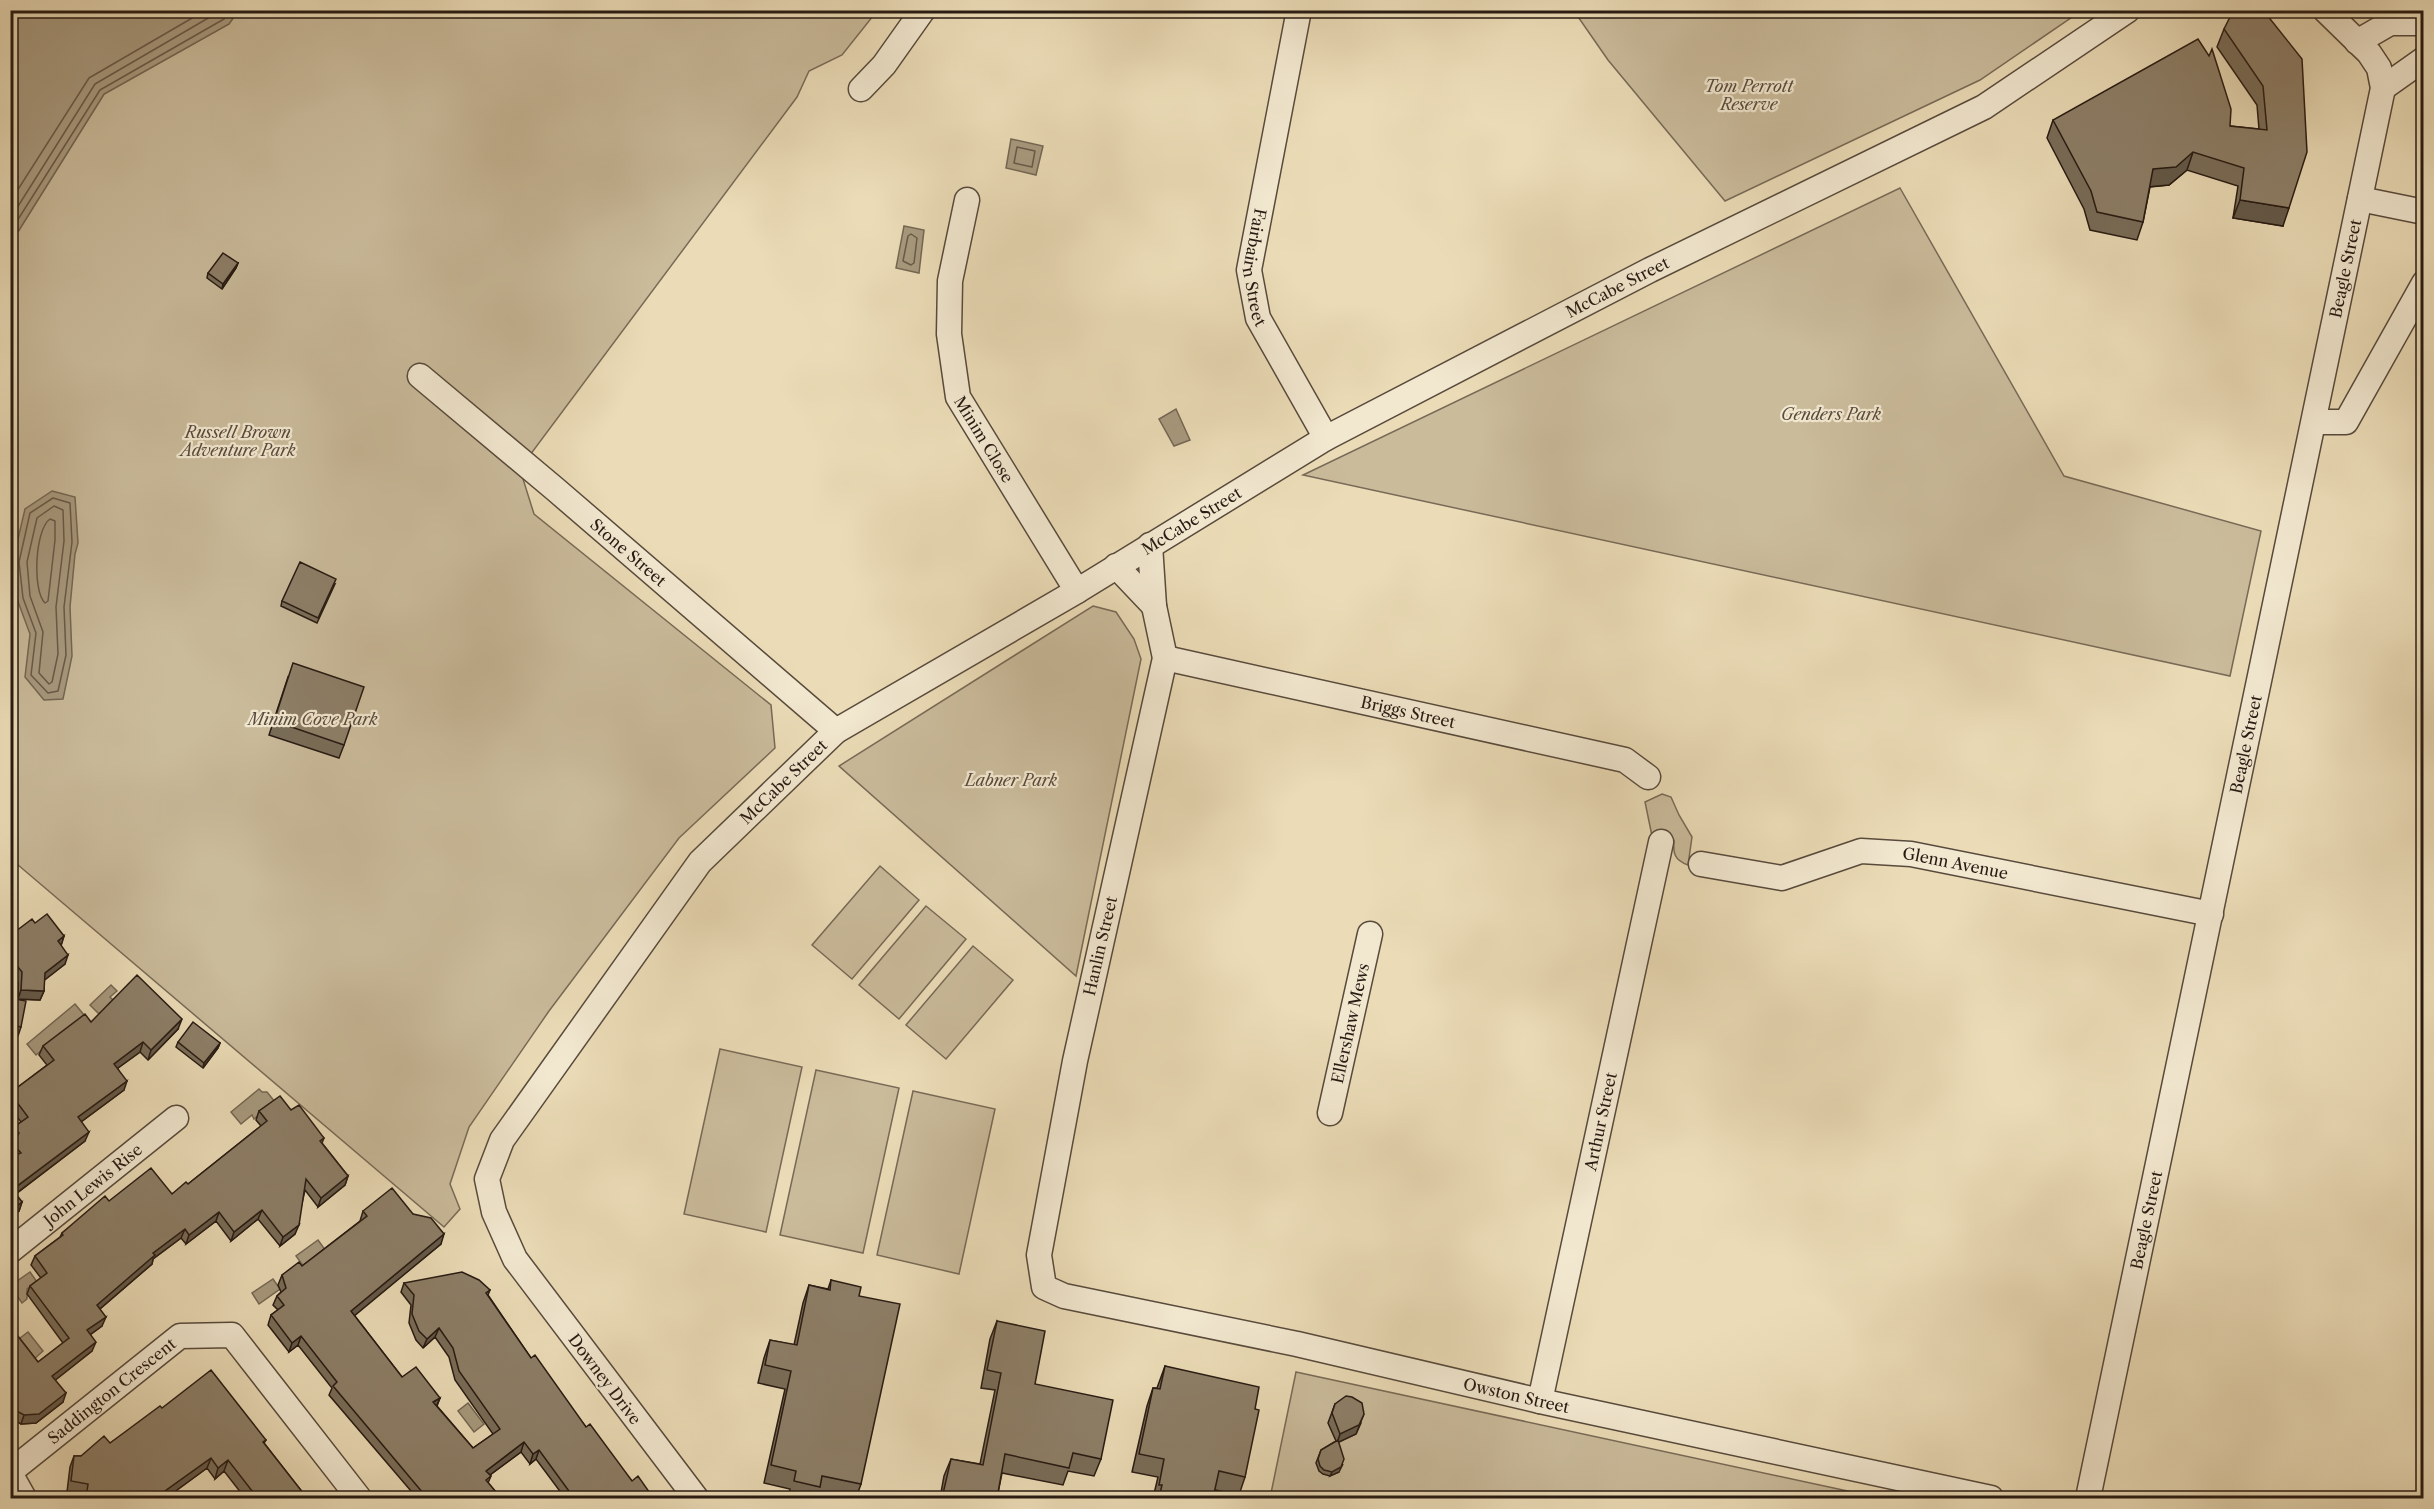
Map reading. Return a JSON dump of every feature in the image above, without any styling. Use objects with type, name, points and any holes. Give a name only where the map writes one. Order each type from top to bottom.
[{"type":"street","points":[[861,89],[884,65],[923,10]]},
{"type":"street","name":"Fairbairn Street","points":[[1299,10],[1249,270],[1258,318],[1326,438]]},
{"type":"street","name":"McCabe Street","points":[[515,1259],[494,1212],[487,1179],[502,1140],[700,862],[836,731],[1077,591],[1326,438],[1650,270],[1983,107],[2128,10]]},
{"type":"street","points":[[2325,10],[2369,53],[2379,69],[2383,88],[2424,59]]},
{"type":"street","points":[[2357,42],[2390,23],[2424,23]]},
{"type":"street","name":"Beagle Street","points":[[2088,1498],[2383,88]]},
{"type":"street","points":[[2360,199],[2424,212]]},
{"type":"street","name":"Minim Close","points":[[967,200],[950,281],[949,334],[958,397],[1077,591]]},
{"type":"street","points":[[2314,422],[2346,422],[2424,283]]},
{"type":"street","name":"Stone Street","points":[[420,376],[564,496],[836,731]]},
{"type":"street","name":"Hanlin Street","points":[[1044,1287],[1038,1255],[1075,1061],[1164,658],[1154,606],[1150,545]]},
{"type":"street","points":[[1116,566],[1154,606]]},
{"type":"street","name":"Briggs Street","points":[[1164,658],[1625,760],[1648,777]]},
{"type":"street","name":"Arthur Street","points":[[1540,1401],[1661,842]]},
{"type":"street","name":"Glenn Avenue","points":[[1701,864],[1782,878],[1861,851],[1911,854],[2211,914]]},
{"type":"street","name":"Ellershaw Mews","points":[[1330,1113],[1370,934]]},
{"type":"street","name":"John Lewis Rise","points":[[10,1251],[176,1118]]},
{"type":"street","name":"Downey Drive","points":[[515,1259],[696,1498]]},
{"type":"street","name":"Owston Street","points":[[1044,1287],[1064,1296],[1297,1344],[1540,1401],[1991,1498]]},
{"type":"street","name":"Saddington Crescent","points":[[10,1473],[180,1336],[232,1335],[359,1498]]},
{"type":"street","points":[[10,1473],[24,1498]]},
{"type":"green space","name":"Minim Cove Park","points":[[238,11],[877,11],[842,55],[809,71],[797,97],[524,463],[523,479],[534,514],[771,705],[775,748],[679,838],[549,1011],[469,1127],[450,1184],[460,1209],[444,1227],[11,859],[11,243],[104,94],[229,24]]},
{"type":"green space","name":"Tom Perrott Reserve","points":[[1574,11],[2081,11],[1980,80],[1725,201],[1608,60]]},
{"type":"green space","name":"Genders Park","points":[[1900,188],[2064,476],[2261,531],[2230,676],[1303,475]]},
{"type":"green space","name":"Labner Park","points":[[1093,606],[1116,612],[1134,639],[1141,659],[1076,976],[839,766]]},
{"type":"green space","points":[[1662,794],[1671,797],[1692,837],[1688,865],[1675,855],[1674,840],[1652,836],[1645,802]]},
{"type":"green space","points":[[880,866],[919,900],[852,979],[812,945]]},
{"type":"green space","points":[[926,906],[966,939],[899,1019],[859,985]]},
{"type":"green space","points":[[973,946],[1013,980],[946,1059],[906,1025]]},
{"type":"green space","points":[[720,1049],[802,1067],[766,1232],[684,1214]]},
{"type":"green space","points":[[816,1070],[899,1088],[863,1253],[780,1235]]},
{"type":"green space","points":[[913,1091],[995,1109],[959,1274],[877,1255]]},
{"type":"green space","points":[[1296,1372],[1880,1498],[1270,1498]]},
{"type":"water","points":[[11,10],[238,11],[229,24],[104,94],[11,243]]},
{"type":"water","points":[[1011,139],[1043,146],[1036,175],[1006,168]]},
{"type":"water","points":[[904,226],[924,230],[919,273],[896,268]]},
{"type":"water","points":[[1176,409],[1190,440],[1174,446],[1159,419]]},
{"type":"water","points":[[52,491],[75,497],[78,543],[70,607],[72,656],[63,699],[44,700],[25,677],[30,634],[17,599],[13,560],[25,509]]},
{"type":"water","points":[[111,985],[117,991],[110,997],[114,1001],[100,1015],[90,1005]]},
{"type":"water","points":[[75,1004],[84,1015],[36,1055],[27,1044]]},
{"type":"water","points":[[259,1089],[267,1092],[275,1102],[254,1119],[252,1115],[241,1124],[231,1112]]},
{"type":"water","points":[[318,1240],[326,1251],[304,1267],[296,1256]]},
{"type":"water","points":[[30,1272],[37,1282],[27,1289],[27,1299],[22,1303],[10,1286]]},
{"type":"water","points":[[273,1279],[280,1289],[259,1304],[252,1293]]},
{"type":"water","points":[[28,1332],[43,1351],[31,1362],[15,1342]]},
{"type":"water","points":[[468,1403],[484,1424],[474,1432],[458,1411]]},
{"type":"building","points":[[2263,10],[2302,59],[2307,152],[2289,208],[2240,200],[2244,168],[2193,152],[2176,167],[2153,169],[2143,222],[2097,212],[2091,191],[2053,120],[2198,39],[2209,56],[2212,49],[2231,109],[2230,126],[2267,130],[2263,86],[2224,29],[2233,11]]},
{"type":"building","points":[[223,253],[238,263],[223,284],[208,273]]},
{"type":"building","points":[[300,562],[336,579],[318,618],[282,601]]},
{"type":"building","points":[[293,663],[364,687],[344,745],[274,721]]},
{"type":"building","points":[[47,914],[64,936],[58,941],[68,955],[45,973],[44,991],[21,990],[22,972],[10,957],[10,924],[16,931],[32,919],[35,923]]},
{"type":"building","points":[[137,975],[182,1019],[151,1050],[143,1042],[114,1064],[127,1081],[78,1117],[89,1132],[12,1190],[22,1202],[10,1211],[10,1157],[21,1153],[13,1144],[19,1133],[14,1127],[28,1117],[10,1093],[54,1060],[43,1046],[85,1014],[91,1022]]},
{"type":"building","points":[[10,998],[26,1001],[21,1027],[10,1025]]},
{"type":"building","points":[[193,1022],[220,1043],[204,1063],[178,1042]]},
{"type":"building","points":[[280,1096],[291,1110],[299,1105],[324,1138],[320,1141],[348,1176],[321,1198],[306,1179],[299,1225],[283,1237],[262,1210],[234,1232],[219,1212],[189,1235],[185,1229],[153,1253],[155,1255],[97,1305],[106,1317],[87,1330],[96,1342],[52,1376],[66,1393],[39,1414],[24,1415],[11,1408],[10,1326],[38,1362],[69,1338],[30,1286],[47,1273],[35,1256],[63,1235],[62,1233],[105,1196],[109,1201],[151,1168],[172,1194],[186,1182],[188,1184],[267,1121],[259,1111]]},
{"type":"building","points":[[392,1188],[413,1214],[431,1218],[444,1234],[351,1311],[402,1377],[416,1367],[440,1398],[433,1402],[473,1448],[500,1429],[459,1371],[453,1348],[439,1328],[427,1339],[419,1331],[412,1314],[414,1295],[404,1283],[462,1272],[479,1280],[490,1290],[486,1293],[531,1358],[535,1355],[586,1427],[590,1424],[632,1481],[638,1476],[652,1496],[649,1498],[574,1498],[539,1450],[533,1454],[524,1442],[486,1471],[491,1476],[486,1480],[501,1498],[422,1498],[420,1496],[423,1493],[333,1386],[337,1382],[301,1336],[292,1343],[271,1315],[284,1305],[277,1296],[286,1288],[282,1275],[299,1262],[302,1266],[367,1216],[363,1211]]},
{"type":"building","points":[[831,1280],[861,1287],[859,1296],[900,1304],[861,1484],[822,1476],[820,1487],[794,1481],[796,1471],[771,1465],[791,1371],[765,1365],[770,1340],[797,1345],[809,1285],[830,1290]]},
{"type":"building","points":[[997,1321],[1045,1331],[1035,1384],[1113,1400],[1101,1459],[1073,1453],[1069,1468],[1005,1454],[997,1498],[942,1498],[951,1459],[983,1465],[1001,1373],[987,1370]]},
{"type":"building","points":[[1165,1366],[1259,1387],[1255,1409],[1259,1410],[1245,1477],[1219,1471],[1213,1498],[1159,1498],[1164,1459],[1139,1454],[1153,1388],[1160,1389]]},
{"type":"building","points":[[211,1370],[266,1440],[263,1442],[307,1498],[252,1498],[256,1496],[228,1460],[218,1468],[211,1458],[155,1498],[86,1498],[88,1484],[71,1481],[74,1456],[81,1456],[104,1436],[110,1443],[160,1406],[162,1408]]},
{"type":"building","points":[[1346,1396],[1362,1403],[1364,1414],[1359,1425],[1340,1434],[1332,1413],[1335,1404]]},
{"type":"building","points":[[1338,1440],[1344,1459],[1341,1467],[1332,1472],[1324,1470],[1318,1459],[1321,1450]]},
{"type":"park label","name":"Russell Brown Adventure Park","points":[[238,441]]}]
